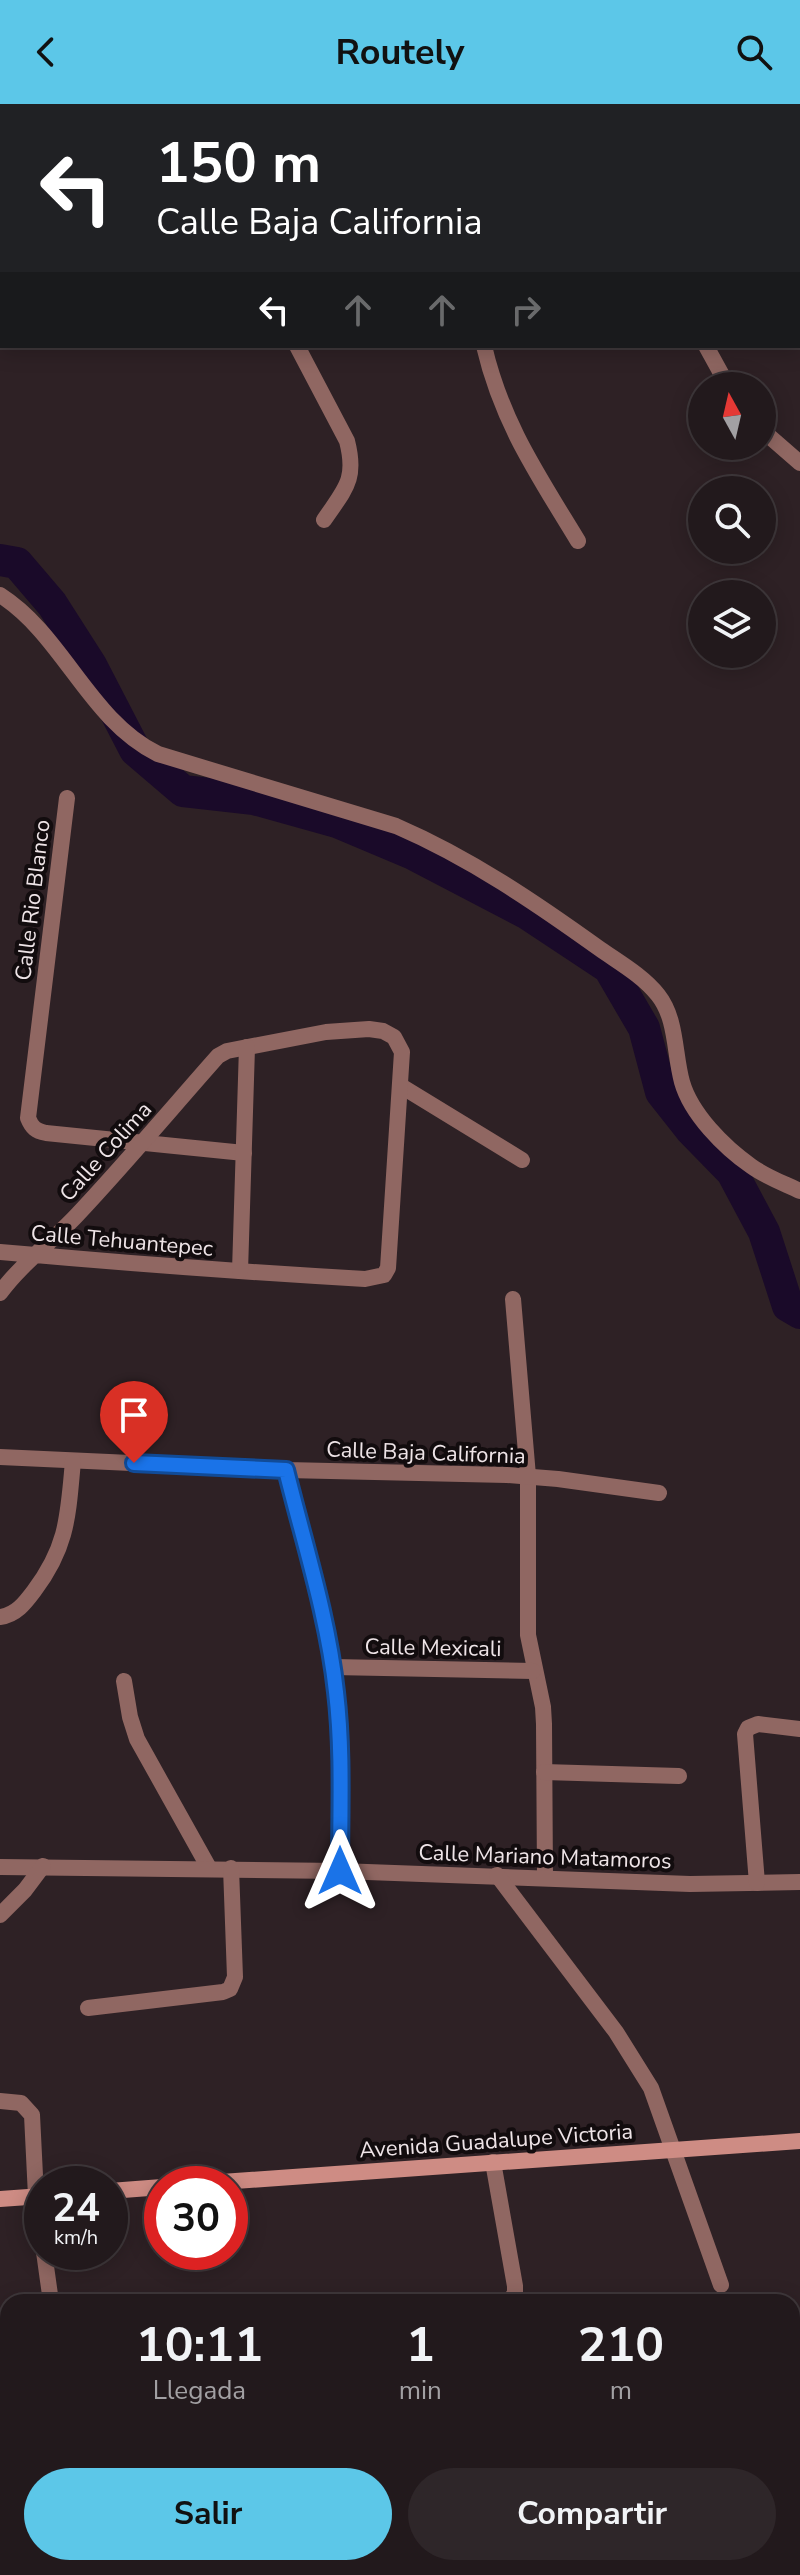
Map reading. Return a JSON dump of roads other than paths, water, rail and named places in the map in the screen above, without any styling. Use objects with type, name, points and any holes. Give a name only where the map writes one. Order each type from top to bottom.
[{"type":"main road","name":"Avenida Guadalupe Victoria","points":[[248,2180],[800,2141]]},
{"type":"main road","points":[[0,2199],[24,2197]]},
{"type":"street","points":[[298,348],[351,454],[353,469],[349,482],[324,520]]},
{"type":"street","points":[[484,348],[492,380],[512,431],[578,541]]},
{"type":"street","points":[[707,348],[720,372]]},
{"type":"street","points":[[776,442],[800,463]]},
{"type":"street","points":[[0,595],[23,611],[110,719],[139,745],[158,754],[396,826],[428,840],[541,906],[642,979],[664,1003],[670,1016],[682,1081],[694,1106],[716,1135],[750,1166],[800,1191]]},
{"type":"street","name":"Calle Rio Blanco","points":[[67,798],[28,1118],[37,1131],[244,1153]]},
{"type":"street","name":"Calle Colima","points":[[0,1293],[78,1215],[218,1056],[247,1047],[326,1032],[383,1031],[394,1037],[402,1052],[401,1086]]},
{"type":"street","points":[[240,1271],[247,1047]]},
{"type":"street","points":[[401,1086],[522,1160]]},
{"type":"street","name":"Calle Tehuantepec","points":[[0,1252],[365,1279],[384,1275],[388,1268],[401,1086]]},
{"type":"street","points":[[513,1299],[528,1476],[526,1614],[533,1671],[543,1707],[545,1878]]},
{"type":"street","name":"Calle Baja California","points":[[0,1457],[286,1470],[528,1476],[659,1493]]},
{"type":"street","points":[[0,1617],[15,1612],[25,1604],[52,1568],[64,1534],[73,1461]]},
{"type":"street","points":[[286,1470],[333,1667],[340,1750],[340,1871]]},
{"type":"street","name":"Calle Mexicali","points":[[333,1667],[533,1671]]},
{"type":"street","points":[[124,1681],[137,1739],[209,1868]]},
{"type":"street","points":[[757,1883],[745,1734],[748,1728],[758,1724],[800,1729]]},
{"type":"street","points":[[544,1772],[679,1776]]},
{"type":"street","points":[[0,1915],[43,1866]]},
{"type":"street","name":"Calle Mariano Matamoros","points":[[0,1867],[231,1868],[690,1884],[800,1882]]},
{"type":"street","points":[[88,2008],[230,1989],[235,1977],[231,1868]]},
{"type":"street","points":[[497,1875],[636,2062],[662,2114],[721,2285]]},
{"type":"street","points":[[0,2101],[21,2103],[32,2115],[36,2166]]},
{"type":"street","points":[[493,2162],[514,2294]]},
{"type":"street","points":[[47,2270],[50,2294]]},
{"type":"waterway","points":[[0,560],[17,563],[52,604],[91,665],[135,750],[183,791],[254,799],[337,822],[413,854],[526,913],[609,968],[644,1028],[661,1092],[691,1130],[732,1172],[764,1232],[788,1306],[800,1313]]}]
